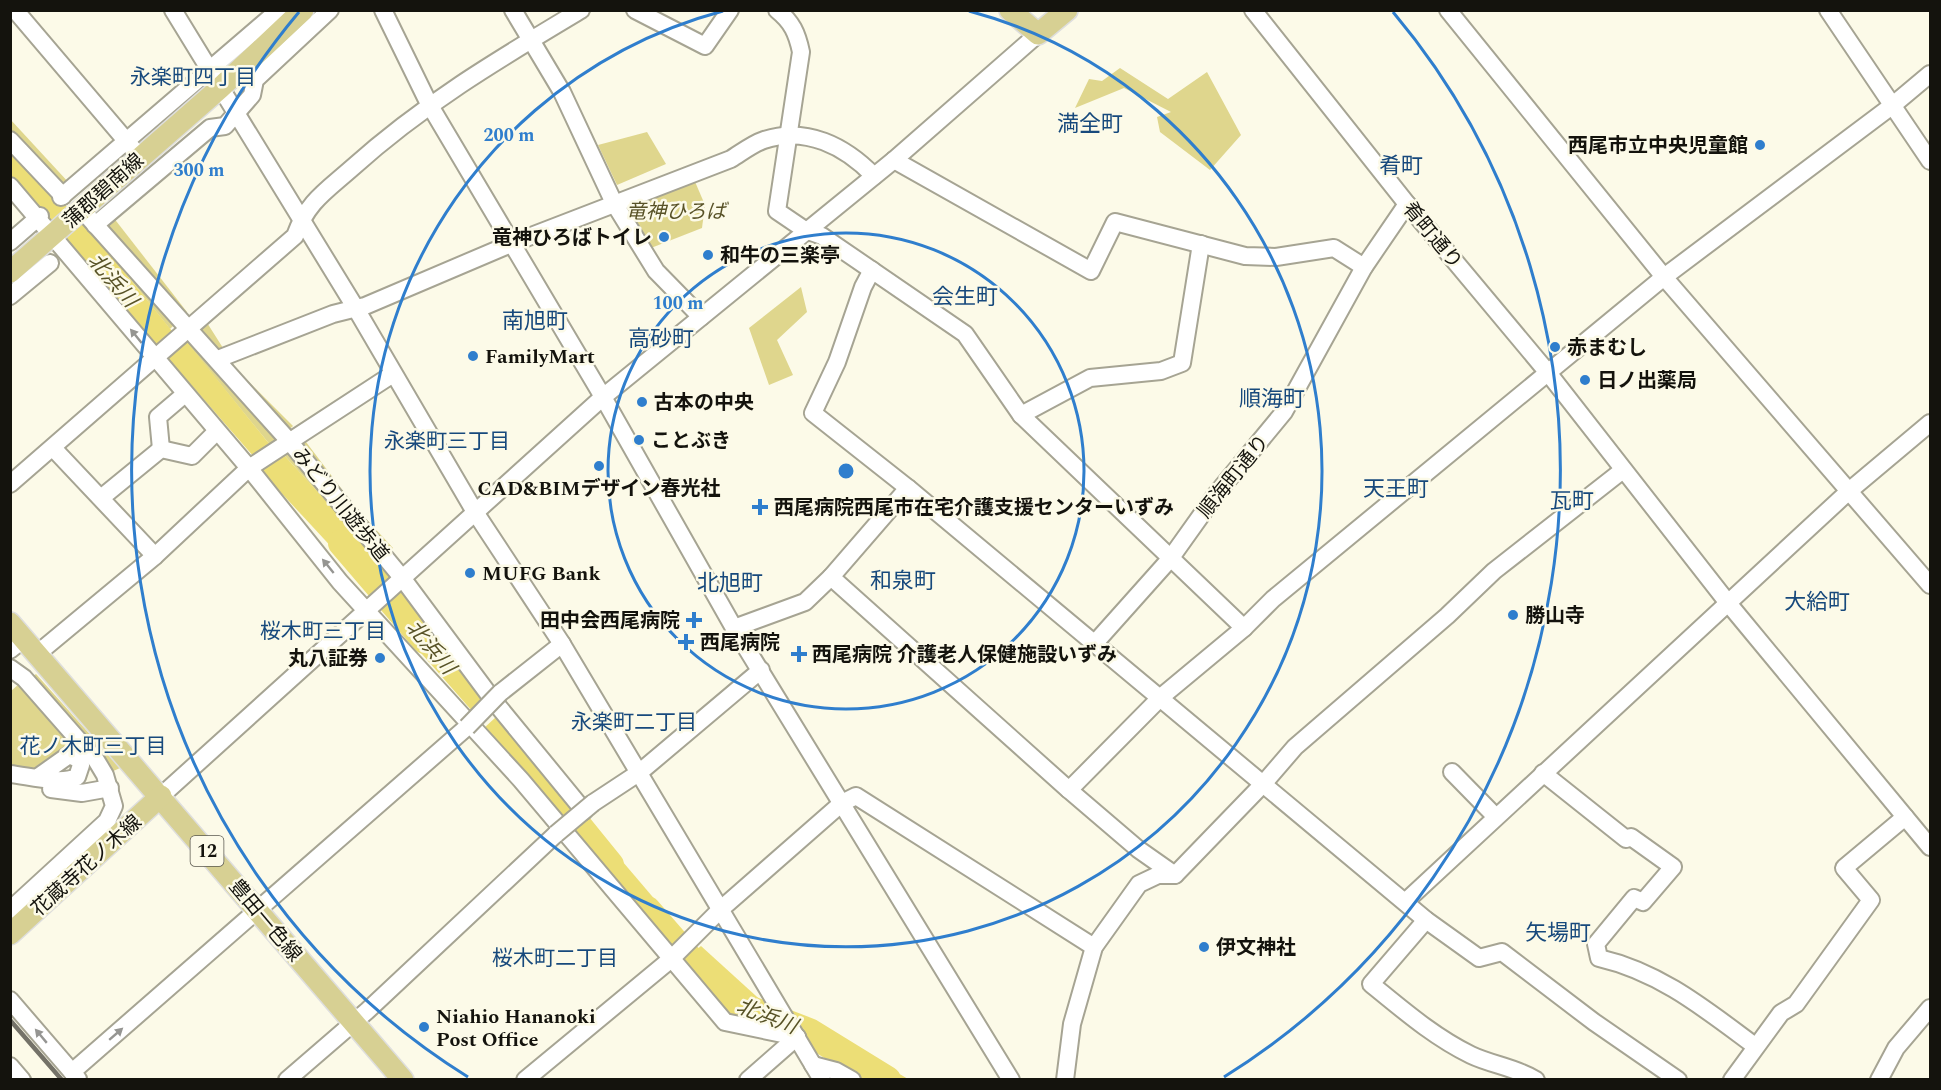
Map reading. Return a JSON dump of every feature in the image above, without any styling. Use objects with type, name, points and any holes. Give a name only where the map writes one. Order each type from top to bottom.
[{"type":"main road","name":"蒲郡碧南線","points":[[10,272],[57,231],[91,220],[133,149],[220,88],[303,10]]},
{"type":"main road","points":[[1010,10],[1038,33],[1067,10]]},
{"type":"main road","name":"豊田一色線","points":[[17,636],[161,796],[403,1080]]},
{"type":"main road","name":"花蔵寺花ノ木線","points":[[10,934],[161,796]]},
{"type":"street","points":[[15,10],[133,149]]},
{"type":"street","points":[[173,10],[301,218],[475,512],[562,644],[640,772],[744,952],[817,1072],[836,1071],[852,1080]]},
{"type":"street","points":[[10,140],[62,197],[133,149],[209,69],[279,10]]},
{"type":"street","points":[[91,220],[210,128],[225,126],[252,95],[255,80],[330,10]]},
{"type":"street","points":[[383,10],[429,104],[603,397],[734,628],[1011,1080]]},
{"type":"street","points":[[513,10],[562,92],[614,203],[656,271],[701,317]]},
{"type":"street","points":[[10,484],[295,236],[307,207],[381,142],[429,104],[581,10]]},
{"type":"street","points":[[635,10],[705,46],[730,10]]},
{"type":"street","points":[[777,10],[790,21],[798,37],[801,52],[777,211],[806,230],[822,236],[965,334],[1021,415],[1244,628]]},
{"type":"street","name":"肴町通り","points":[[1253,10],[1407,204],[1549,374],[1728,603],[1930,847]]},
{"type":"street","points":[[1448,10],[1664,278],[1930,585]]},
{"type":"street","points":[[1828,10],[1930,160]]},
{"type":"street","points":[[161,796],[603,397],[894,160],[1038,33]]},
{"type":"street","points":[[1069,790],[1161,697],[1244,628],[1273,599],[1664,278],[1893,105],[1930,74]]},
{"type":"street","points":[[218,359],[365,306],[513,243],[731,159],[761,141],[788,134],[824,141],[840,148],[874,176]]},
{"type":"street","points":[[894,160],[1091,271],[1115,222],[1245,256],[1276,257],[1334,248],[1364,267]]},
{"type":"street","points":[[10,186],[39,217],[57,231],[155,359],[249,468],[340,582],[372,606],[725,1022],[797,1037]]},
{"type":"street","name":"順海町通り","points":[[1095,643],[1170,559],[1216,493],[1284,412],[1364,267],[1407,204]]},
{"type":"street","points":[[10,243],[39,217]]},
{"type":"street","name":"みどり川遊歩道","points":[[91,220],[290,441],[589,807]]},
{"type":"street","points":[[1021,415],[1090,378],[1161,371],[1182,363],[1201,244]]},
{"type":"street","points":[[10,296],[50,262]]},
{"type":"street","points":[[872,270],[863,287],[837,362],[813,413],[908,488],[1161,697],[1426,920],[1479,958],[1502,952],[1593,1022],[1678,1080]]},
{"type":"street","points":[[17,636],[155,556],[249,468],[393,374]]},
{"type":"street","points":[[161,449],[158,417],[185,394]]},
{"type":"street","points":[[1405,902],[1849,491],[1930,423]]},
{"type":"street","points":[[161,449],[192,456],[216,432]]},
{"type":"street","points":[[53,448],[155,556]]},
{"type":"street","points":[[101,498],[161,449]]},
{"type":"street","points":[[1065,1080],[1072,1024],[1094,948],[1139,884],[1158,875],[1175,875],[1264,783],[1295,747],[1447,616],[1494,571],[1623,470]]},
{"type":"street","points":[[734,628],[805,602],[831,577],[908,488]]},
{"type":"street","points":[[831,577],[1069,790],[1138,849],[1175,875]]},
{"type":"street","points":[[10,1000],[75,1076],[258,910],[467,727],[496,696],[562,644]]},
{"type":"street","points":[[287,1080],[353,1023],[556,834],[589,807],[640,772],[760,670]]},
{"type":"street","points":[[10,910],[107,821],[114,806],[110,788],[96,760],[24,678],[11,671]]},
{"type":"street","points":[[1452,772],[1496,817]]},
{"type":"street","points":[[1543,773],[1626,839],[1630,837],[1673,867],[1643,902],[1634,898],[1596,944],[1599,958],[1629,964],[1649,973],[1687,995],[1755,1046]]},
{"type":"street","points":[[10,774],[39,777]]},
{"type":"street","points":[[10,785],[82,793],[110,788]]},
{"type":"street","points":[[525,1080],[670,959],[721,909],[842,802],[856,796],[1094,948]]},
{"type":"street","points":[[1732,1080],[1781,1013],[1796,1004],[1871,900],[1844,868],[1905,817]]},
{"type":"street","points":[[1138,849],[1141,862],[1139,884]]},
{"type":"street","points":[[1426,920],[1371,984],[1427,1030],[1472,1056],[1520,1070],[1536,1080]]},
{"type":"street","points":[[1879,1080],[1896,1048],[1930,1008]]},
{"type":"street","points":[[748,1080],[797,1037]]},
{"type":"street","points":[[10,1066],[22,1080]]},
{"type":"green space","points":[[1120,68],[1168,99],[1207,72],[1241,135],[1210,170],[1160,132],[1157,117],[1171,112],[1124,88],[1075,108],[1089,79],[1102,81]]},
{"type":"green space","points":[[10,119],[70,184],[53,200],[11,151]]},
{"type":"green space","points":[[647,132],[666,164],[617,185],[598,145]]},
{"type":"green space","name":"竜神ひろば","points":[[693,177],[705,205],[702,228],[651,248],[623,206]]},
{"type":"green space","points":[[113,217],[187,312],[170,329],[95,235]]},
{"type":"green space","points":[[801,287],[807,312],[777,340],[793,375],[769,385],[749,328]]},
{"type":"green space","points":[[204,318],[237,370],[293,426],[271,446],[182,337]]},
{"type":"green space","points":[[303,438],[356,508],[393,548],[378,559],[284,455]]},
{"type":"green space","points":[[36,674],[120,768],[109,773],[28,680]]},
{"type":"green space","points":[[19,684],[80,752],[38,770],[11,767],[11,691]]},
{"type":"water","points":[[10,151],[53,201],[40,212],[11,178]]},
{"type":"water","name":"北浜川","points":[[93,233],[172,331],[155,347],[73,248]]},
{"type":"water","name":"北浜川","points":[[182,336],[271,446],[254,457],[165,355]]},
{"type":"water","points":[[283,454],[379,559],[362,580],[261,471]]},
{"type":"water","name":"北浜川","points":[[412,601],[483,701],[473,712],[392,620]]},
{"type":"water","points":[[496,717],[578,812],[568,820],[484,728]]},
{"type":"water","points":[[594,828],[680,929],[667,943],[579,840]]},
{"type":"water","name":"北浜川","points":[[701,946],[766,1005],[776,1029],[727,1010],[682,961]]},
{"type":"water","name":"北浜川","points":[[807,1019],[908,1079],[874,1079],[820,1048]]},
{"type":"waterway","name":"北浜川","points":[[10,164],[105,270]]},
{"type":"waterway","name":"北浜川","points":[[342,543],[425,640]]},
{"type":"waterway","name":"北浜川","points":[[554,796],[610,865]]},
{"type":"waterway","name":"北浜川","points":[[647,910],[725,1000],[809,1032],[887,1080]]},
{"type":"railway","points":[[10,1020],[62,1080]]},
{"type":"place","name":"西尾市立中央児童館","points":[[1760,145]]},
{"type":"place","name":"竜神ひろばトイレ","points":[[664,237]]},
{"type":"place","name":"和牛の三楽亭","points":[[708,255]]},
{"type":"place","name":"赤まむし","points":[[1555,347]]},
{"type":"place","name":"FamilyMart","points":[[473,356]]},
{"type":"place","name":"日ノ出薬局","points":[[1585,380]]},
{"type":"place","name":"古本の中央","points":[[642,402]]},
{"type":"place","name":"ことぶき","points":[[639,440]]},
{"type":"place","name":"CAD&BIMデザイン春光社","points":[[599,466]]},
{"type":"place","name":"西尾病院西尾市在宅介護支援センターいずみ","points":[[760,507]]},
{"type":"place","name":"MUFG Bank","points":[[470,573]]},
{"type":"place","name":"勝山寺","points":[[1513,615]]},
{"type":"place","name":"田中会西尾病院","points":[[694,620]]},
{"type":"place","name":"西尾病院","points":[[686,642]]},
{"type":"place","name":"西尾病院 介護老人保健施設いずみ","points":[[799,654]]},
{"type":"place","name":"丸八証券","points":[[380,658]]},
{"type":"place","name":"伊文神社","points":[[1204,947]]},
{"type":"place","name":"Niahio Hananoki Post Office","points":[[424,1027]]},
{"type":"district","name":"永楽町四丁目","points":[[193,77]]},
{"type":"district","name":"満全町","points":[[1090,123]]},
{"type":"district","name":"肴町","points":[[1401,165]]},
{"type":"district","name":"会生町","points":[[965,296]]},
{"type":"district","name":"南旭町","points":[[535,320]]},
{"type":"district","name":"高砂町","points":[[661,338]]},
{"type":"district","name":"順海町","points":[[1272,398]]},
{"type":"district","name":"永楽町三丁目","points":[[447,441]]},
{"type":"district","name":"天王町","points":[[1396,488]]},
{"type":"district","name":"瓦町","points":[[1572,500]]},
{"type":"district","name":"和泉町","points":[[903,580]]},
{"type":"district","name":"北旭町","points":[[730,582]]},
{"type":"district","name":"大給町","points":[[1817,601]]},
{"type":"district","name":"桜木町三丁目","points":[[323,631]]},
{"type":"district","name":"永楽町二丁目","points":[[634,722]]},
{"type":"district","name":"花ノ木町三丁目","points":[[93,746]]},
{"type":"district","name":"矢場町","points":[[1558,932]]},
{"type":"district","name":"桜木町二丁目","points":[[555,958]]}]
